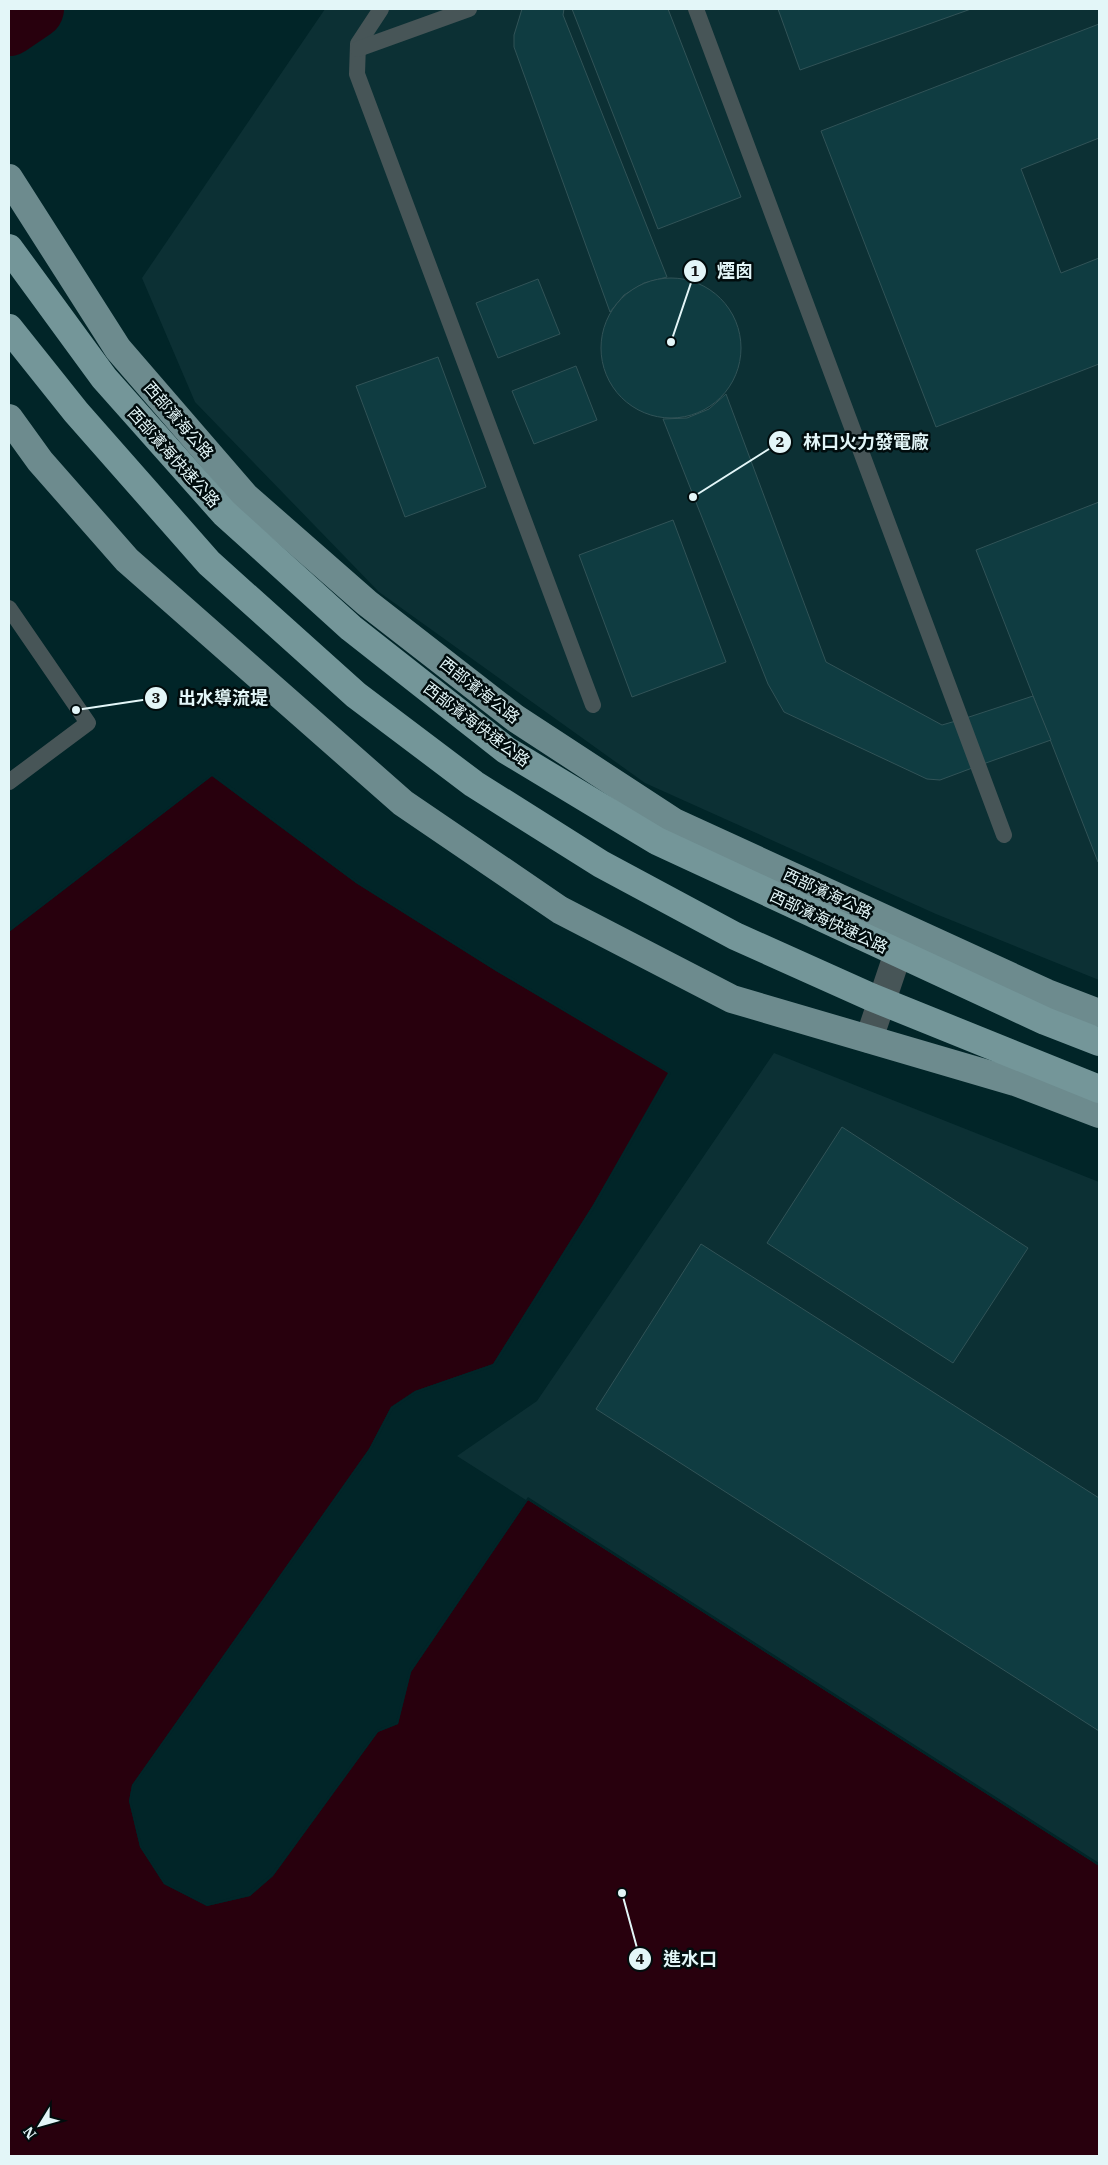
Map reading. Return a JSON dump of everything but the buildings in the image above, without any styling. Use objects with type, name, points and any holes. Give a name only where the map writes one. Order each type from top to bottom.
[{"type":"highway","name":"西部濱海快速公路","points":[[9,248],[104,378],[224,513],[351,628],[506,750],[657,841],[1045,1021],[1099,1042]]},
{"type":"highway","points":[[9,328],[76,412],[209,563],[356,695],[474,784],[601,864],[735,936],[871,997],[1099,1089]]},
{"type":"main road","name":"西部濱海公路","points":[[9,178],[118,349],[245,496],[367,603],[515,718],[674,822],[1047,993],[1099,1013]]},
{"type":"main road","points":[[9,418],[40,461],[127,560],[403,803],[560,910],[732,999],[1014,1082],[1099,1114]]},
{"type":"street","points":[[869,1039],[906,929]]},
{"type":"lane","points":[[381,9],[358,44],[357,74],[593,705]]},
{"type":"lane","points":[[358,49],[469,9]]},
{"type":"lane","points":[[696,9],[1004,835]]},
{"type":"lane","points":[[9,608],[88,723],[9,782]]},
{"type":"shaded area","points":[[325,9],[1099,9],[1099,980],[936,914],[645,783],[379,592],[195,402],[142,278]]},
{"type":"shaded area","points":[[212,776],[356,883],[496,971],[669,1073],[593,1205],[493,1364],[415,1391],[391,1407],[369,1449],[132,1785],[129,1801],[140,1847],[164,1884],[207,1906],[250,1896],[273,1876],[378,1732],[398,1724],[411,1672],[528,1500],[1099,1866],[1099,2156],[9,2156],[9,932]]},
{"type":"shaded area","points":[[774,1053],[1099,1182],[1099,1866],[457,1456],[537,1401]]},
{"type":"pier","points":[[213,773],[357,881],[498,969],[671,1073],[595,1207],[495,1366],[416,1393],[393,1409],[371,1450],[134,1786],[131,1801],[142,1846],[165,1882],[208,1904],[248,1893],[271,1874],[377,1730],[396,1722],[409,1670],[528,1497],[1099,1863],[1099,1866],[528,1500],[411,1672],[398,1724],[378,1732],[273,1876],[250,1896],[207,1906],[164,1884],[140,1847],[129,1801],[132,1785],[369,1449],[391,1407],[415,1391],[493,1364],[593,1205],[668,1073],[496,971],[356,883],[212,776],[9,932],[9,929]]},
{"type":"waterway","points":[[9,26],[34,9]]},
{"type":"place","name":"煙囪","points":[[671,342]]},
{"type":"place","name":"林口火力發電廠","points":[[693,497]]},
{"type":"place","name":"出水導流堤","points":[[76,710]]},
{"type":"place","name":"進水口","points":[[622,1893]]}]
